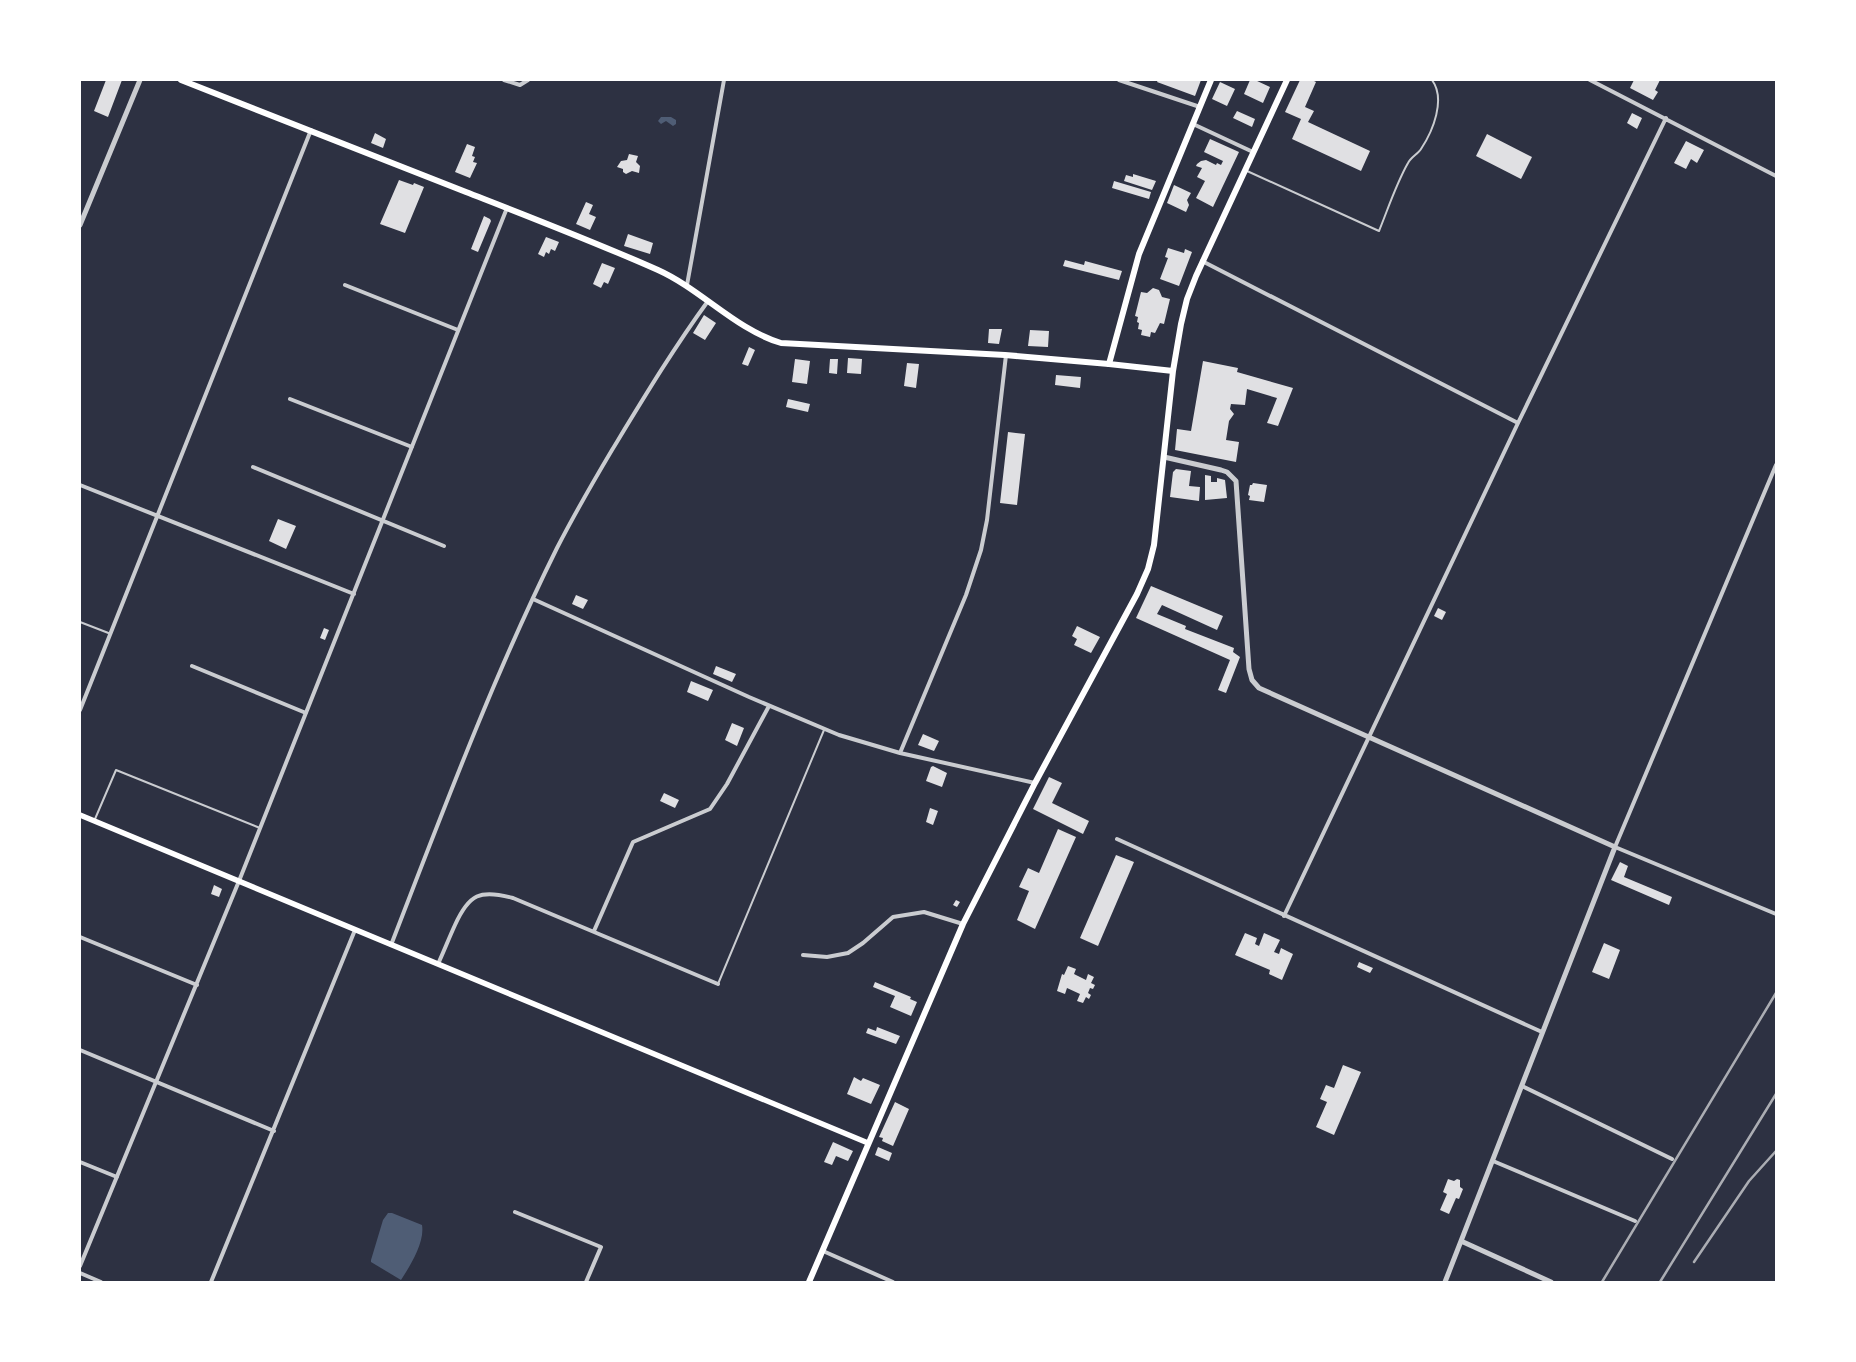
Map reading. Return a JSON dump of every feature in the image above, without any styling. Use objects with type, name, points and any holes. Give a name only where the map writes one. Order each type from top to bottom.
[{"type":"main road","points":[[181,80],[507,208],[658,270],[687,285],[749,329],[770,340],[781,343],[1006,355],[1173,371]]},
{"type":"main road","points":[[1109,364],[1135,266],[1211,80]]},
{"type":"main road","points":[[809,1282],[963,924],[1035,783],[1137,594],[1148,569],[1156,530],[1173,371],[1184,310],[1202,261],[1287,80]]},
{"type":"main road","points":[[80,815],[868,1143]]},
{"type":"street","points":[[80,224],[140,80]]},
{"type":"street","points":[[504,80],[520,85],[528,80]]},
{"type":"street","points":[[687,285],[724,80]]},
{"type":"street","points":[[1119,80],[1200,107]]},
{"type":"street","points":[[1590,80],[1776,176]]},
{"type":"street","points":[[1284,916],[1518,423],[1666,118]]},
{"type":"street","points":[[1193,124],[1253,152]]},
{"type":"street","points":[[80,710],[311,130]]},
{"type":"street","points":[[80,1266],[240,882],[507,208]]},
{"type":"street","points":[[1202,261],[1518,423]]},
{"type":"street","points":[[345,285],[458,330]]},
{"type":"street","points":[[390,945],[483,711],[566,530],[657,375],[708,300]]},
{"type":"street","points":[[900,753],[966,595],[981,550],[987,520],[1006,355]]},
{"type":"street","points":[[290,399],[412,447]]},
{"type":"street","points":[[1164,457],[1221,470],[1227,472],[1236,481],[1249,669],[1255,685],[1264,692],[1615,847],[1776,914]]},
{"type":"street","points":[[1444,1282],[1615,847],[1776,465]]},
{"type":"street","points":[[253,467],[444,546]]},
{"type":"street","points":[[80,484],[354,594]]},
{"type":"street","points":[[533,599],[824,729],[900,753],[1035,783]]},
{"type":"street","points":[[192,666],[306,713]]},
{"type":"street","points":[[594,932],[633,842],[710,809],[727,784],[769,706]]},
{"type":"street","points":[[1117,839],[1542,1032]]},
{"type":"street","points":[[438,964],[465,905],[476,896],[492,893],[513,898],[718,984]]},
{"type":"street","points":[[803,955],[827,957],[848,953],[864,943],[892,917],[924,912],[963,924]]},
{"type":"street","points":[[212,1282],[356,930]]},
{"type":"street","points":[[80,937],[197,985]]},
{"type":"street","points":[[80,1050],[274,1131]]},
{"type":"street","points":[[1522,1086],[1672,1159]]},
{"type":"street","points":[[1493,1161],[1635,1221]]},
{"type":"street","points":[[80,1162],[117,1177]]},
{"type":"street","points":[[515,1212],[601,1247],[586,1282]]},
{"type":"street","points":[[1461,1241],[1551,1282]]},
{"type":"street","points":[[822,1252],[892,1282]]},
{"type":"street","points":[[80,1273],[101,1282]]},
{"type":"lane","points":[[1244,170],[1379,231],[1408,164],[1423,147],[1435,120],[1438,95],[1432,80]]},
{"type":"lane","points":[[80,622],[111,634]]},
{"type":"lane","points":[[718,984],[824,729]]},
{"type":"lane","points":[[94,821],[116,770],[260,828]]},
{"type":"water","points":[[661,117],[671,117],[676,120],[676,124],[673,126],[666,121],[661,124],[658,121]]},
{"type":"water","points":[[388,1213],[422,1225],[419,1246],[401,1280],[371,1262],[383,1220]]},
{"type":"building","points":[[106,80],[122,80],[108,117],[94,111]]},
{"type":"building","points":[[1158,80],[1201,80],[1195,96],[1157,82]]},
{"type":"building","points":[[1250,80],[1255,80],[1270,87],[1263,103],[1244,94]]},
{"type":"building","points":[[1300,80],[1316,82],[1305,107],[1314,111],[1308,122],[1370,151],[1361,171],[1292,139],[1301,119],[1285,112]]},
{"type":"building","points":[[1634,80],[1660,80],[1655,90],[1658,92],[1653,100],[1630,88]]},
{"type":"building","points":[[1220,82],[1235,89],[1227,106],[1212,99]]},
{"type":"building","points":[[1237,111],[1255,119],[1252,127],[1233,118]]},
{"type":"building","points":[[1632,113],[1642,118],[1637,129],[1627,123]]},
{"type":"building","points":[[375,133],[386,139],[383,148],[371,143]]},
{"type":"building","points":[[1487,134],[1532,157],[1521,179],[1476,156]]},
{"type":"building","points":[[1210,139],[1239,152],[1213,207],[1196,198],[1205,181],[1197,177],[1202,168],[1196,166],[1197,164],[1206,160],[1216,165],[1217,163],[1221,165],[1223,161],[1204,152]]},
{"type":"building","points":[[1686,141],[1704,150],[1697,163],[1691,159],[1686,169],[1674,163]]},
{"type":"building","points":[[467,144],[475,147],[472,156],[475,157],[473,162],[477,163],[470,178],[455,172]]},
{"type":"building","points":[[629,154],[638,156],[636,162],[640,166],[639,173],[632,171],[626,174],[623,172],[623,169],[617,167],[621,161],[627,160]]},
{"type":"building","points":[[1133,174],[1156,181],[1152,190],[1124,181],[1126,175],[1133,177]]},
{"type":"building","points":[[399,180],[424,187],[405,233],[380,224]]},
{"type":"building","points":[[1114,181],[1151,192],[1149,199],[1112,188]]},
{"type":"building","points":[[1174,185],[1191,193],[1187,200],[1189,205],[1186,212],[1167,203]]},
{"type":"building","points":[[586,202],[593,205],[589,214],[596,217],[590,230],[576,224]]},
{"type":"building","points":[[484,216],[491,221],[478,252],[471,249]]},
{"type":"building","points":[[628,234],[653,243],[650,254],[624,246]]},
{"type":"building","points":[[546,237],[559,242],[555,251],[551,249],[549,254],[546,252],[544,257],[538,254]]},
{"type":"building","points":[[1168,248],[1184,253],[1185,249],[1192,252],[1179,286],[1160,279],[1168,258],[1165,257]]},
{"type":"building","points":[[1065,260],[1084,265],[1085,261],[1122,271],[1119,280],[1063,266]]},
{"type":"building","points":[[602,263],[615,268],[608,284],[604,282],[601,288],[593,284]]},
{"type":"building","points":[[1153,288],[1159,290],[1162,297],[1170,299],[1164,324],[1160,323],[1155,333],[1151,332],[1150,337],[1141,335],[1142,330],[1138,329],[1138,317],[1135,316],[1141,292],[1147,293]]},
{"type":"building","points":[[704,315],[716,323],[705,340],[693,333]]},
{"type":"building","points":[[989,329],[1002,329],[999,344],[988,343]]},
{"type":"building","points":[[1030,330],[1049,331],[1048,347],[1028,346]]},
{"type":"building","points":[[749,347],[755,350],[748,366],[742,364]]},
{"type":"building","points":[[848,358],[862,359],[861,374],[847,373]]},
{"type":"building","points":[[795,359],[810,361],[807,384],[792,382]]},
{"type":"building","points":[[830,359],[838,359],[837,374],[829,373]]},
{"type":"building","points":[[1203,361],[1238,368],[1237,372],[1293,388],[1278,426],[1267,423],[1277,398],[1247,389],[1245,405],[1231,404],[1230,409],[1234,414],[1229,421],[1226,440],[1239,442],[1236,462],[1175,450],[1177,429],[1191,431]]},
{"type":"building","points":[[907,363],[919,364],[916,388],[904,386]]},
{"type":"building","points":[[1056,375],[1081,377],[1080,388],[1055,385]]},
{"type":"building","points":[[788,399],[810,404],[808,412],[786,407]]},
{"type":"building","points":[[1008,432],[1025,434],[1017,505],[1000,503]]},
{"type":"building","points":[[1176,469],[1191,471],[1189,486],[1200,487],[1199,501],[1170,497],[1173,472]]},
{"type":"building","points":[[1205,475],[1211,476],[1211,482],[1217,482],[1217,478],[1225,480],[1227,498],[1205,500]]},
{"type":"building","points":[[1253,483],[1267,485],[1264,502],[1249,500],[1250,485]]},
{"type":"building","points":[[278,519],[296,526],[286,549],[269,541]]},
{"type":"building","points":[[1151,586],[1223,616],[1217,630],[1162,605],[1157,614],[1186,626],[1185,629],[1234,648],[1233,652],[1240,657],[1226,693],[1218,690],[1230,660],[1136,618]]},
{"type":"building","points":[[576,595],[588,600],[583,609],[572,604]]},
{"type":"building","points":[[1438,608],[1446,612],[1442,620],[1434,616]]},
{"type":"building","points":[[1077,626],[1100,637],[1091,653],[1074,645],[1077,639],[1072,636]]},
{"type":"building","points":[[324,628],[329,630],[325,640],[320,638]]},
{"type":"building","points":[[716,666],[736,674],[732,682],[713,674]]},
{"type":"building","points":[[691,681],[713,690],[708,701],[687,692]]},
{"type":"building","points":[[732,723],[744,728],[737,746],[725,740]]},
{"type":"building","points":[[923,734],[939,741],[934,751],[918,745]]},
{"type":"building","points":[[933,766],[947,773],[942,787],[926,781]]},
{"type":"building","points":[[1049,777],[1062,783],[1052,803],[1089,821],[1083,834],[1033,809]]},
{"type":"building","points":[[664,793],[679,800],[675,808],[660,801]]},
{"type":"building","points":[[930,808],[938,811],[933,825],[926,822]]},
{"type":"building","points":[[1058,829],[1076,837],[1035,929],[1017,920],[1029,891],[1019,887],[1028,868],[1039,873]]},
{"type":"building","points":[[1116,855],[1134,862],[1098,946],[1080,938]]},
{"type":"building","points":[[1620,862],[1628,866],[1624,877],[1672,897],[1669,905],[1611,880]]},
{"type":"building","points":[[214,885],[222,889],[219,897],[211,894]]},
{"type":"building","points":[[956,900],[960,902],[957,907],[953,905]]},
{"type":"building","points":[[1245,933],[1257,938],[1255,944],[1259,946],[1264,933],[1280,940],[1274,952],[1279,954],[1281,948],[1293,954],[1282,980],[1269,974],[1270,970],[1235,955]]},
{"type":"building","points":[[1604,943],[1620,950],[1609,979],[1592,972]]},
{"type":"building","points":[[1359,962],[1373,968],[1370,973],[1357,967]]},
{"type":"building","points":[[1068,966],[1076,969],[1074,974],[1086,980],[1088,974],[1094,977],[1091,983],[1095,985],[1093,989],[1090,988],[1088,993],[1091,995],[1089,999],[1086,997],[1083,1003],[1077,1001],[1080,994],[1067,988],[1065,994],[1057,991],[1062,974],[1064,975]]},
{"type":"building","points":[[875,982],[911,997],[910,999],[917,1002],[911,1016],[890,1007],[895,996],[873,987]]},
{"type":"building","points":[[877,1027],[900,1036],[896,1044],[866,1033],[868,1028],[876,1031]]},
{"type":"building","points":[[1343,1065],[1361,1072],[1334,1135],[1316,1127],[1327,1102],[1320,1099],[1326,1085],[1334,1088]]},
{"type":"building","points":[[854,1077],[861,1081],[863,1078],[880,1085],[871,1104],[847,1094]]},
{"type":"building","points":[[895,1102],[909,1109],[893,1146],[882,1141],[883,1138],[879,1137]]},
{"type":"building","points":[[833,1142],[853,1151],[848,1161],[836,1156],[832,1165],[824,1162]]},
{"type":"building","points":[[878,1147],[892,1153],[889,1161],[875,1155]]},
{"type":"building","points":[[1448,1179],[1460,1180],[1460,1187],[1463,1189],[1459,1199],[1456,1198],[1449,1214],[1440,1210],[1447,1194],[1443,1192]]},
{"type":"railway","points":[[1602,1282],[1776,993]]},
{"type":"railway","points":[[1660,1282],[1776,1094]]},
{"type":"railway","points":[[1694,1262],[1749,1181],[1776,1151]]}]
